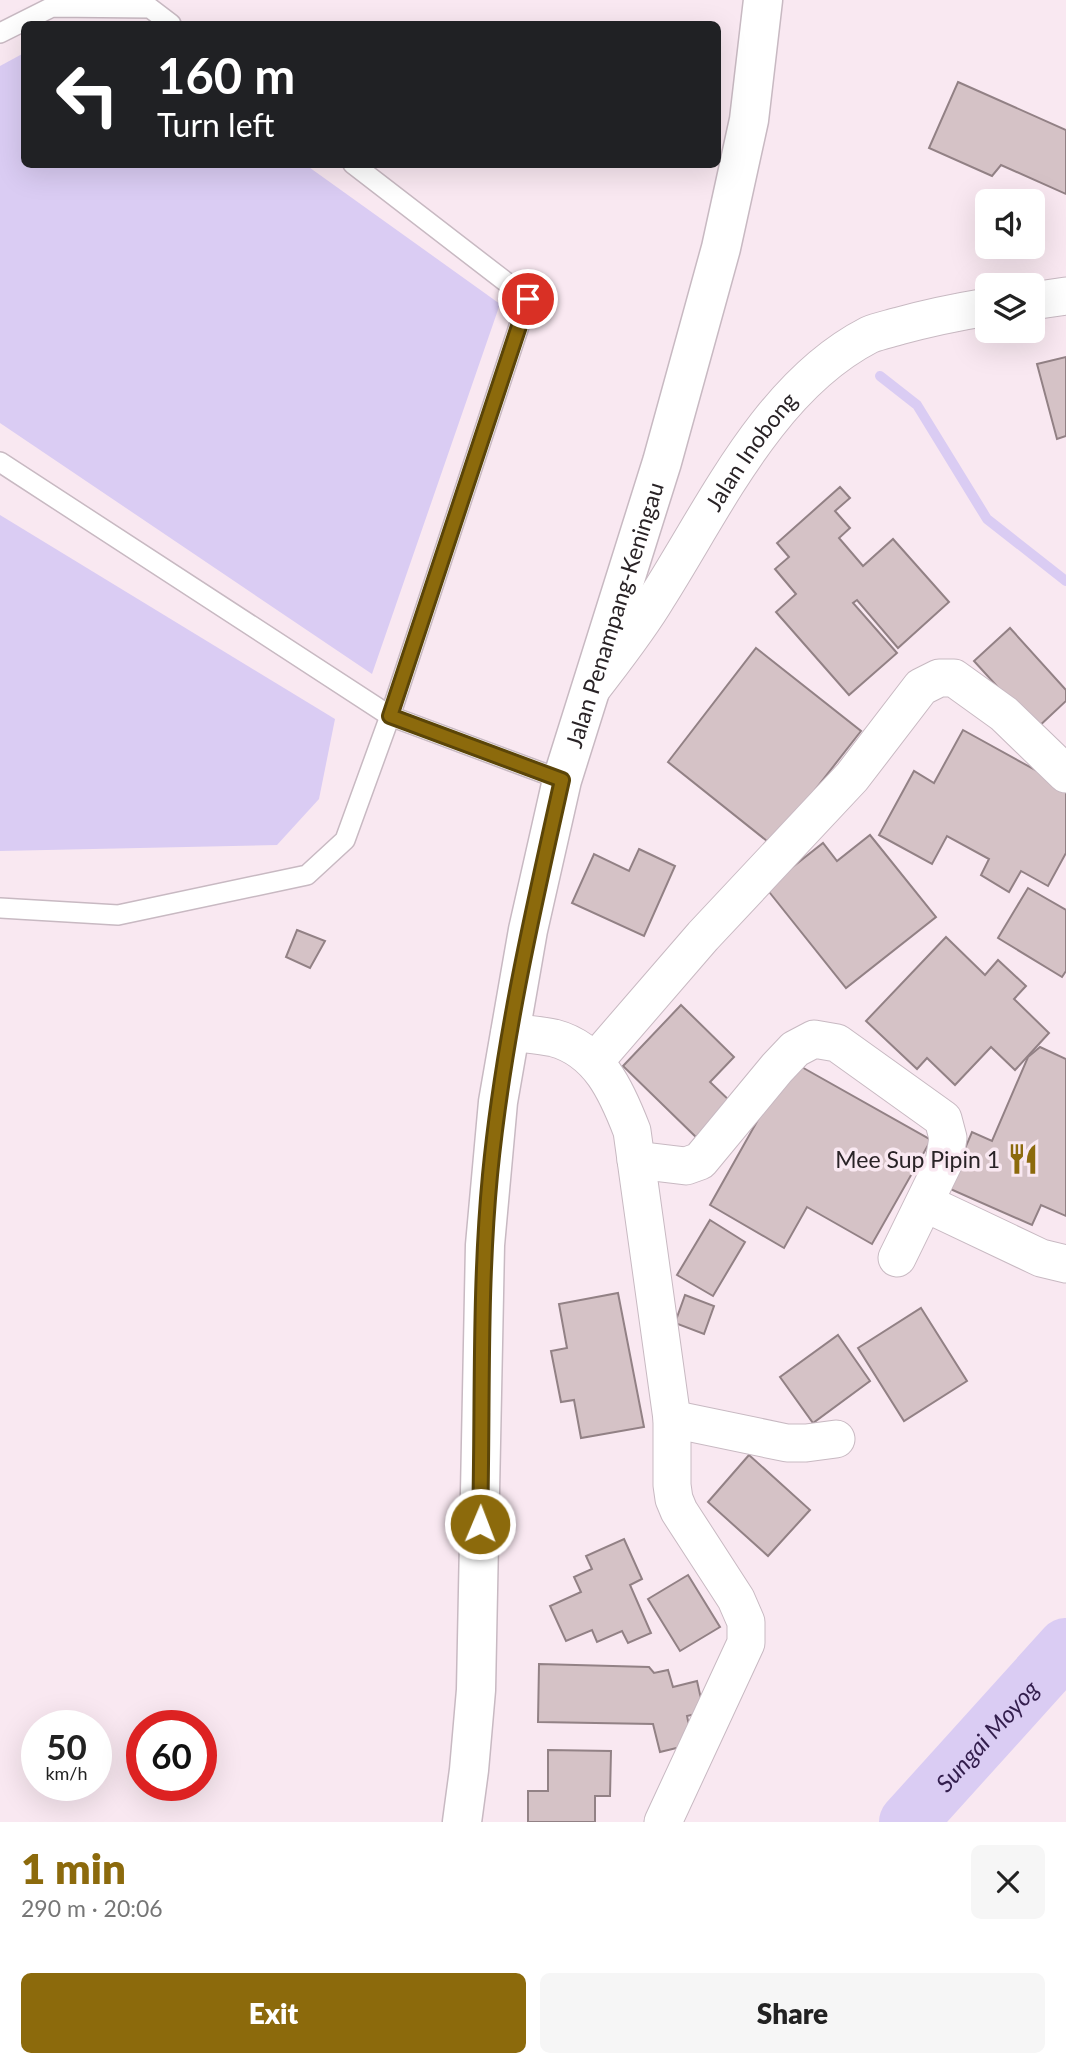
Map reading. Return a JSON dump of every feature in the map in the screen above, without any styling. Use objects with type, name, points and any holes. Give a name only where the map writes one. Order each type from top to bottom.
[{"type":"main road","name":"Jalan Penampang-Keningau","points":[[462,1822],[476,1690],[485,1245],[498,1102],[528,930],[562,780],[662,462],[721,248],[750,120],[763,0]]},
{"type":"street","points":[[1045,299],[1066,296]]},
{"type":"street","name":"Jalan Inobong","points":[[590,691],[656,600],[765,427],[796,390],[829,361],[870,335],[942,314],[975,309]]},
{"type":"street","points":[[595,1061],[703,936],[852,777],[921,687],[939,678],[954,678],[1004,714],[1066,774]]},
{"type":"street","points":[[510,1032],[555,1038],[595,1061],[614,1087],[624,1109],[632,1131],[672,1419],[674,1499],[736,1599],[746,1622],[746,1643],[663,1822]]},
{"type":"street","points":[[636,1160],[686,1166],[700,1161],[795,1049],[814,1039],[837,1043],[943,1119],[948,1138],[944,1162],[897,1258]]},
{"type":"street","points":[[925,1202],[1041,1258],[1066,1264]]},
{"type":"street","points":[[672,1419],[787,1443],[836,1439]]},
{"type":"lane","points":[[24,21],[52,7],[150,8],[167,21]]},
{"type":"lane","points":[[0,33],[21,22]]},
{"type":"lane","points":[[0,908],[118,915],[307,875],[345,840],[390,716],[528,299],[358,168]]},
{"type":"lane","points":[[0,462],[390,716],[562,780]]},
{"type":"shaded area","points":[[21,55],[21,168],[310,168],[500,304],[372,674],[0,423],[0,66]]},
{"type":"shaded area","points":[[0,515],[335,719],[319,799],[277,845],[0,851]]},
{"type":"building","points":[[958,82],[1066,130],[1066,194],[1001,165],[992,176],[929,148]]},
{"type":"building","points":[[1066,357],[1066,436],[1057,439],[1037,364]]},
{"type":"building","points":[[840,487],[850,498],[835,511],[850,528],[839,538],[863,566],[893,539],[949,602],[898,648],[857,600],[853,603],[897,653],[849,695],[776,612],[796,594],[775,569],[789,557],[777,543]]},
{"type":"building","points":[[1010,628],[1066,690],[1066,701],[1036,729],[974,661]]},
{"type":"building","points":[[756,648],[861,731],[772,845],[668,762]]},
{"type":"building","points":[[963,730],[1066,787],[1066,853],[1048,886],[1021,871],[1009,892],[981,875],[989,859],[947,836],[932,864],[879,835],[914,771],[934,783]]},
{"type":"building","points":[[870,835],[936,917],[846,988],[766,888],[823,843],[837,861]]},
{"type":"building","points":[[639,849],[675,866],[644,936],[572,903],[594,854],[629,871]]},
{"type":"building","points":[[1028,888],[1066,910],[1066,971],[1062,977],[998,938]]},
{"type":"building","points":[[297,930],[325,941],[310,968],[286,957]]},
{"type":"building","points":[[946,937],[985,975],[998,960],[1026,986],[1014,999],[1049,1033],[1015,1070],[991,1047],[955,1085],[927,1058],[917,1069],[866,1021]]},
{"type":"building","points":[[681,1005],[734,1057],[710,1082],[733,1104],[699,1140],[623,1066]]},
{"type":"building","points":[[1040,1047],[1066,1059],[1066,1216],[1041,1205],[1032,1225],[948,1188],[972,1132],[992,1141],[1028,1057]]},
{"type":"building","points":[[791,1061],[931,1140],[872,1244],[807,1207],[784,1248],[710,1205]]},
{"type":"building","points":[[710,1220],[745,1242],[713,1296],[677,1275]]},
{"type":"building","points":[[618,1293],[644,1427],[581,1438],[574,1400],[561,1402],[551,1351],[567,1348],[559,1304]]},
{"type":"building","points":[[685,1295],[714,1306],[704,1334],[675,1323]]},
{"type":"building","points":[[921,1308],[967,1381],[904,1421],[858,1348]]},
{"type":"building","points":[[838,1335],[870,1381],[813,1423],[780,1377]]},
{"type":"building","points":[[749,1455],[810,1510],[768,1556],[708,1502]]},
{"type":"building","points":[[624,1539],[642,1579],[630,1585],[651,1633],[628,1643],[622,1631],[597,1642],[592,1630],[566,1641],[550,1606],[581,1592],[574,1577],[592,1569],[586,1556]]},
{"type":"building","points":[[688,1575],[720,1627],[680,1651],[648,1599]]},
{"type":"building","points":[[539,1664],[649,1667],[654,1673],[668,1670],[673,1687],[697,1681],[704,1712],[687,1716],[693,1744],[660,1752],[653,1724],[538,1722]]},
{"type":"building","points":[[548,1750],[611,1751],[610,1796],[595,1796],[595,1822],[528,1822],[528,1791],[548,1791]]},
{"type":"waterway","points":[[880,376],[917,405],[987,519],[1066,581]]},
{"type":"waterway","name":"Sungai Moyog","points":[[908,1822],[1066,1647]]},
{"type":"place","name":"Mee Sup Pipin 1","points":[[1023,1159]]},
{"type":"route","points":[[480,1524],[485,1245],[498,1102],[528,930],[562,780],[390,716],[528,299]]}]
